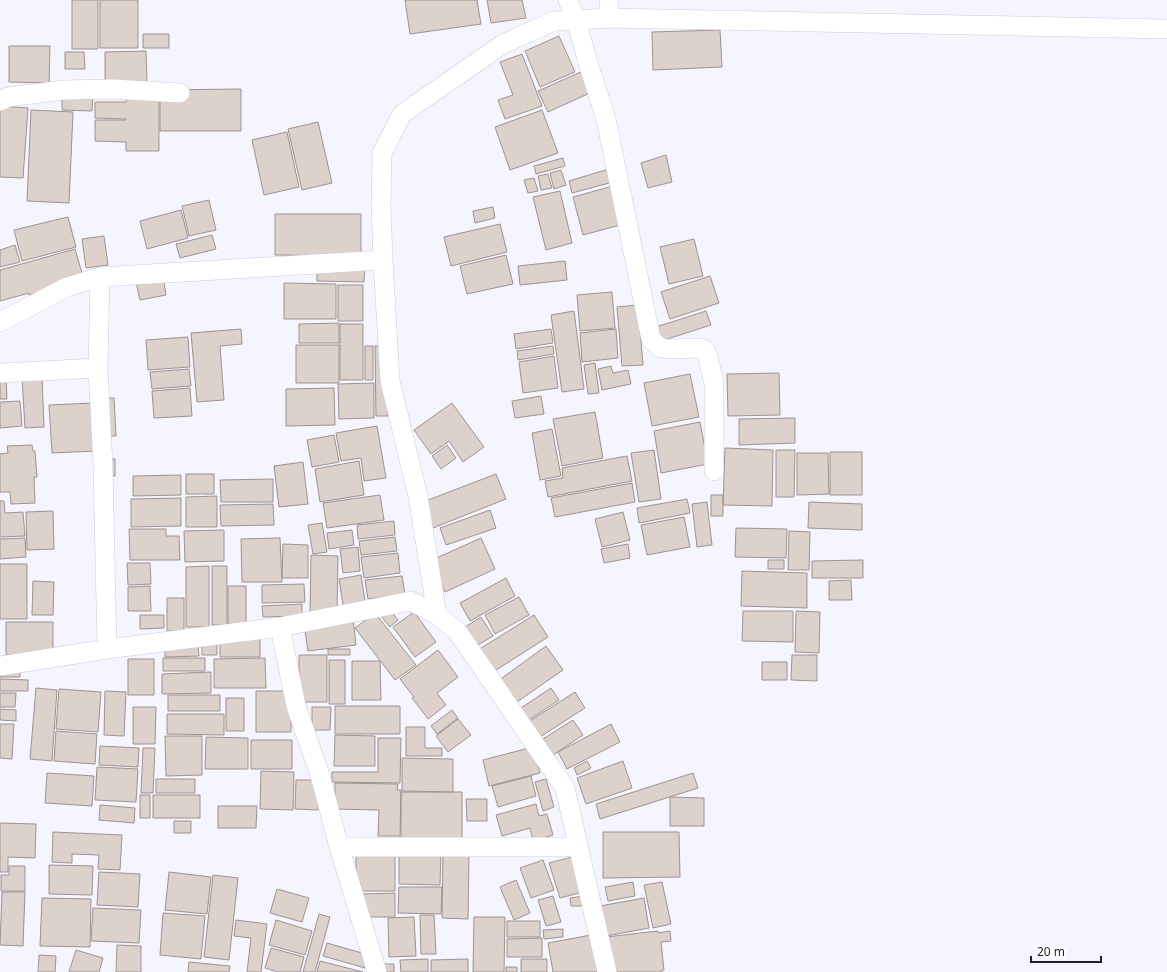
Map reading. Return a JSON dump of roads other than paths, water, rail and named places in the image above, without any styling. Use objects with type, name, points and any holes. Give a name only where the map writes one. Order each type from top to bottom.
[{"type":"street","points":[[568,0],[576,20],[606,119],[651,339],[660,347],[667,349],[701,348],[705,350],[708,357],[714,383],[714,471]]},
{"type":"street","points":[[437,615],[418,496],[390,381],[381,206],[382,153],[402,114],[503,44],[554,21],[576,20],[609,9],[1167,29]]},
{"type":"street","points":[[0,101],[8,97],[62,90],[113,89],[180,93]]},
{"type":"street","points":[[0,322],[67,287],[100,277],[383,260]]},
{"type":"street","points":[[100,277],[98,368],[103,466],[107,649]]},
{"type":"street","points":[[0,373],[98,368]]},
{"type":"street","points":[[0,666],[107,649],[280,627],[411,601],[437,615],[457,631],[565,788],[607,972]]},
{"type":"street","points":[[280,627],[296,706],[320,775],[338,847],[377,972]]},
{"type":"street","points":[[338,847],[578,848]]}]
